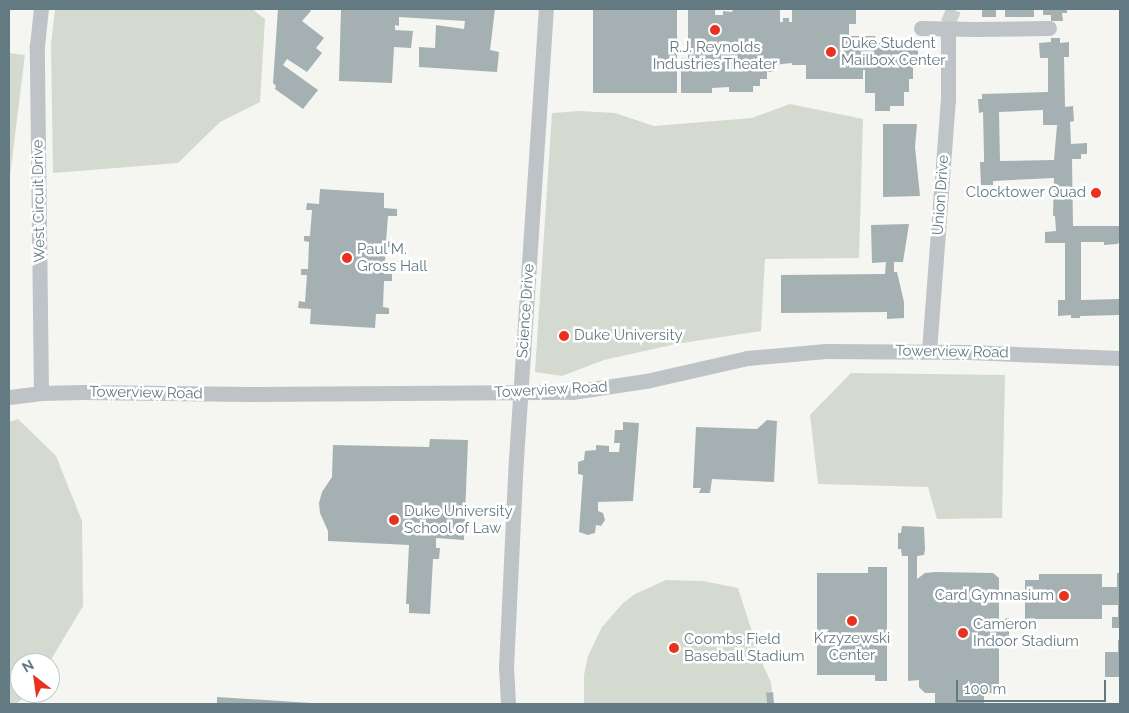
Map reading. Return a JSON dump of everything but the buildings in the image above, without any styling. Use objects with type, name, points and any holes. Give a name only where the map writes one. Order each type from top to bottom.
[{"type":"street","name":"West Circuit Drive","points":[[41,9],[37,55],[41,393]]},
{"type":"street","name":"Science Drive","points":[[508,704],[506,668],[520,393],[546,9]]},
{"type":"street","points":[[921,28],[1049,28]]},
{"type":"street","name":"Union Drive","points":[[929,351],[948,100],[948,38]]},
{"type":"street","name":"Towerview Road","points":[[9,397],[41,393],[520,393],[581,391],[614,387],[704,366],[774,354],[826,351],[929,351],[1120,358]]},
{"type":"shaded area","points":[[55,9],[252,9],[265,19],[260,102],[220,122],[178,163],[53,173],[51,44]]},
{"type":"shaded area","points":[[9,53],[25,55],[9,184]]},
{"type":"shaded area","points":[[790,104],[863,119],[859,258],[765,259],[761,331],[676,344],[604,360],[562,376],[535,372],[552,113],[580,111],[615,113],[654,126],[752,118]]},
{"type":"shaded area","points":[[851,373],[1005,375],[1002,518],[937,519],[928,487],[818,484],[810,415]]},
{"type":"shaded area","points":[[18,419],[56,456],[82,521],[83,606],[55,653],[10,653],[10,703],[17,703],[16,704],[9,704],[9,422]]},
{"type":"shaded area","name":"Coombs Field Baseball Stadium","points":[[666,580],[703,581],[738,588],[762,663],[771,682],[772,691],[766,693],[767,704],[584,704],[584,675],[588,656],[602,627],[623,603],[635,594]]},
{"type":"tunnel","points":[[948,38],[948,23],[954,9]]},
{"type":"place","name":"R.J. Reynolds Industries Theater","points":[[715,30]]},
{"type":"place","name":"Duke Student Mailbox Center","points":[[831,52]]},
{"type":"place","name":"Clocktower Quad","points":[[1096,193]]},
{"type":"place","name":"Paul M. Gross Hall","points":[[347,258]]},
{"type":"place","name":"Duke University","points":[[564,336]]},
{"type":"place","name":"Duke University School of Law","points":[[394,520]]},
{"type":"place","name":"Card Gymnasium","points":[[1064,596]]},
{"type":"place","name":"Krzyzewski Center","points":[[852,621]]},
{"type":"place","name":"Cameron Indoor Stadium","points":[[963,633]]},
{"type":"place","name":"Coombs Field Baseball Stadium","points":[[674,648]]}]
